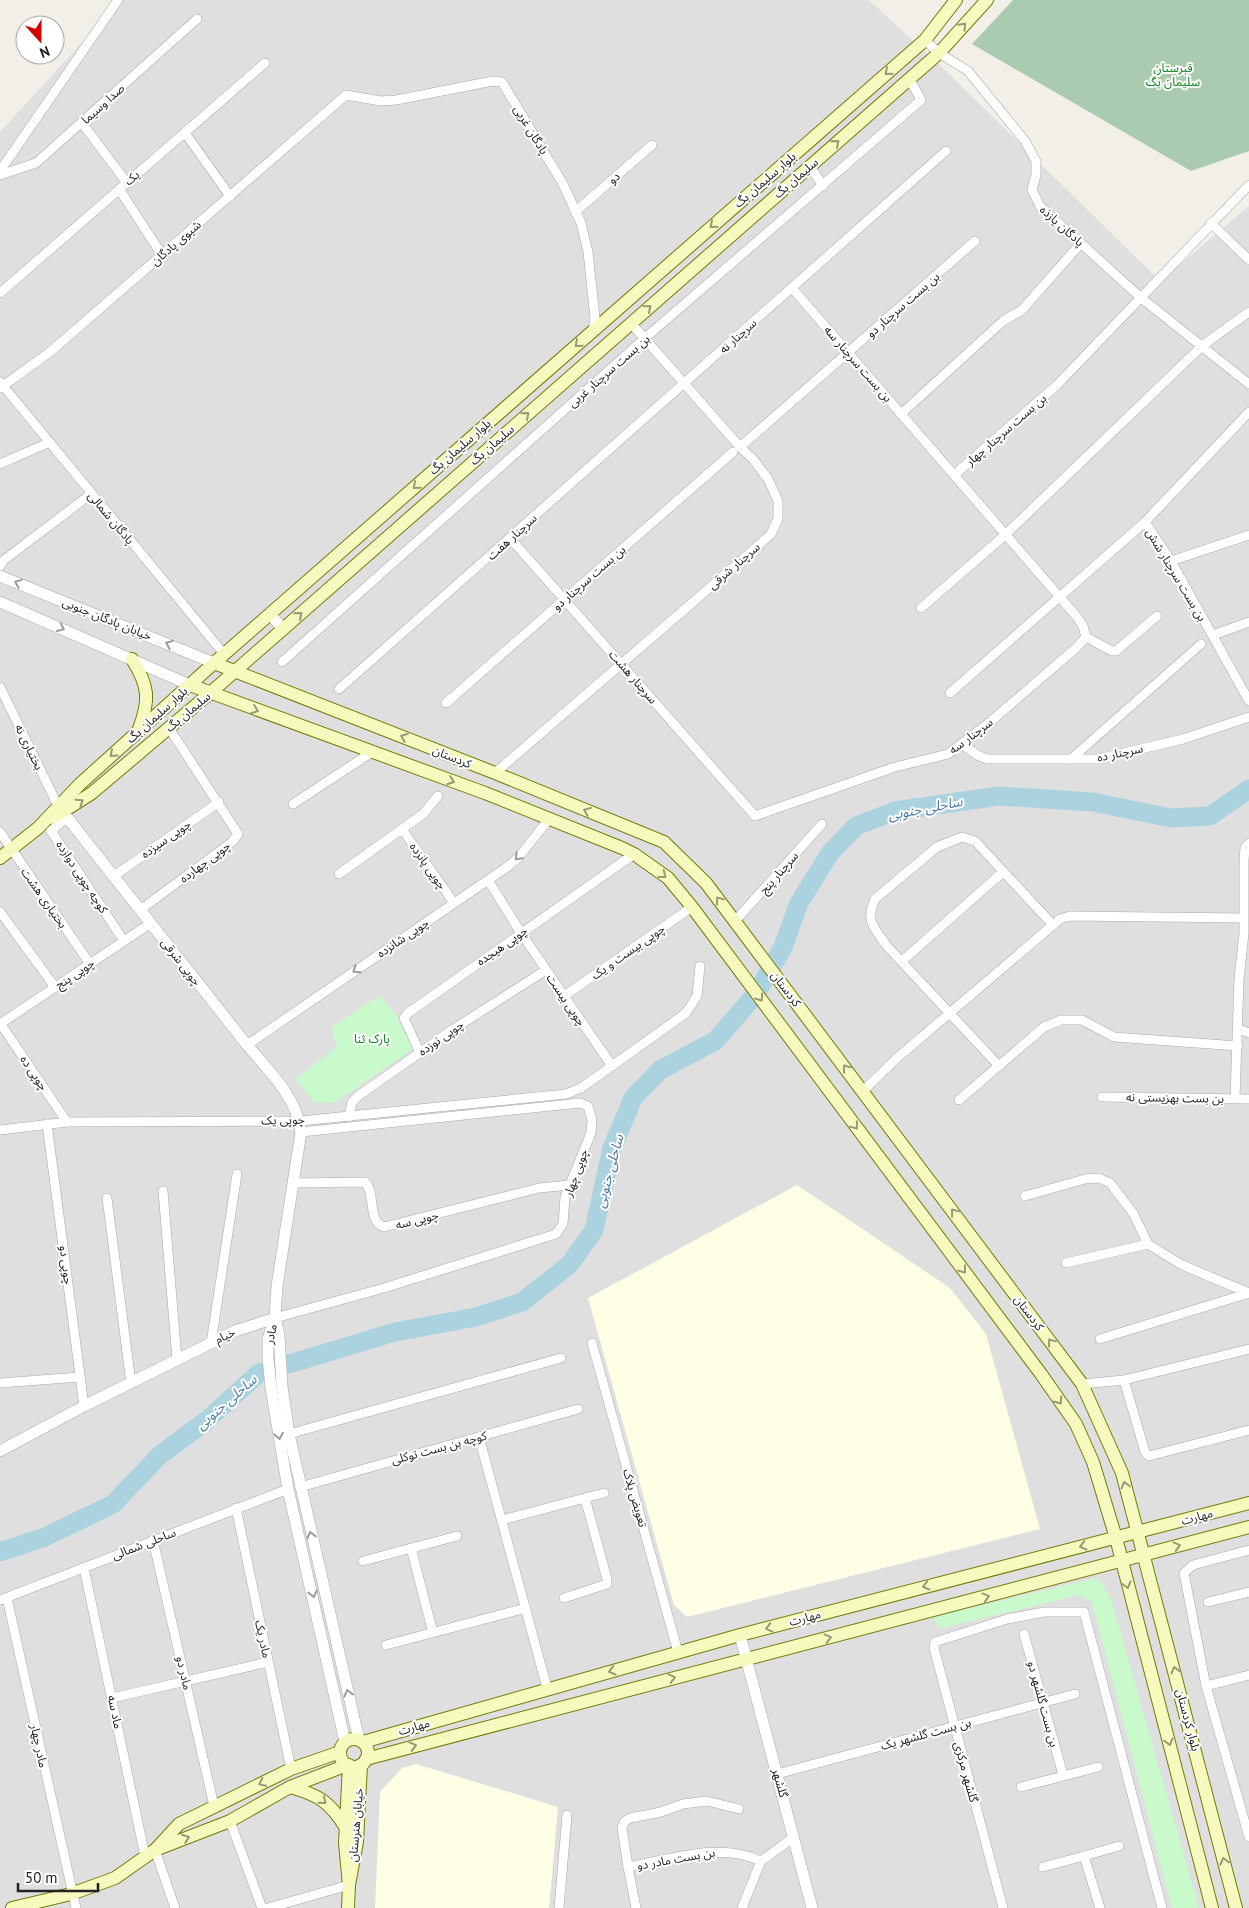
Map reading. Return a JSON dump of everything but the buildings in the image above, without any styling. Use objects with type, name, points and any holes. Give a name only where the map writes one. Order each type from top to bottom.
[{"type":"main road","name":"بلوار سلیمان بگ","points":[[5,854],[38,828],[63,812],[139,731],[219,658],[925,40],[956,0]]},
{"type":"main road","name":"سلیمان بگ","points":[[63,812],[92,794],[209,694],[939,53],[987,0]]},
{"type":"main road","name":"کردستان","points":[[219,658],[236,670],[664,842],[706,883],[1082,1384],[1122,1473],[1138,1532]]},
{"type":"main road","points":[[132,659],[143,676],[147,693],[147,709],[139,731]]},
{"type":"main road","name":"خیابان پادگان جنوبی","points":[[190,685],[209,694]]},
{"type":"main road","name":"کردستان","points":[[209,694],[485,793],[634,854],[668,878],[747,979],[1041,1374],[1076,1424],[1094,1462],[1116,1538]]},
{"type":"main road","points":[[485,793],[495,773]]},
{"type":"main road","name":"مهارت","points":[[361,1741],[740,1635],[1249,1503]]},
{"type":"main road","name":"مهارت","points":[[150,1853],[230,1821],[290,1788],[356,1763],[1143,1556],[1249,1526]]},
{"type":"main road","name":"بلوار کردستان","points":[[1138,1532],[1236,1908]]},
{"type":"main road","name":"بلوار کردستان","points":[[1116,1538],[1212,1908]]},
{"type":"main road","points":[[350,1740],[361,1741],[368,1753],[356,1763],[342,1759],[343,1747],[350,1740]]},
{"type":"main road","name":"مهارت","points":[[12,1908],[71,1894],[115,1878],[150,1853],[178,1824],[290,1769],[343,1747]]},
{"type":"main road","name":"خیابان هنرستان","points":[[348,1908],[349,1885],[345,1843],[356,1763]]},
{"type":"main road","name":"خیابان هنرستان","points":[[349,1885],[357,1842],[356,1763]]},
{"type":"main road","points":[[290,1788],[316,1795],[337,1814],[346,1828]]},
{"type":"street","points":[[0,171],[118,0]]},
{"type":"street","name":"صدا وسیما","points":[[0,175],[36,163],[197,19]]},
{"type":"street","name":"پادگان یازذه","points":[[925,40],[939,53],[968,71],[1025,141],[1036,161],[1036,175],[1032,190],[1035,201],[1140,297],[1249,384]]},
{"type":"street","name":"یک","points":[[0,293],[264,63]]},
{"type":"street","name":"بن بست سرچنار غربی","points":[[282,662],[645,338],[921,100],[909,78]]},
{"type":"street","name":"پادگان غربی","points":[[346,95],[381,101],[396,100],[500,81],[508,90],[563,184],[586,238],[594,330]]},
{"type":"street","name":"شیوی پادگان","points":[[1,386],[50,352],[346,95]]},
{"type":"street","points":[[82,123],[127,182]]},
{"type":"street","points":[[185,133],[230,196]]},
{"type":"street","name":"دو","points":[[575,212],[652,145]]},
{"type":"street","points":[[792,288],[946,151]]},
{"type":"street","points":[[810,166],[823,186]]},
{"type":"street","name":"بن بست سرچنار چهار","points":[[954,476],[1057,385],[1249,184]]},
{"type":"street","points":[[119,189],[162,255]]},
{"type":"street","points":[[1211,223],[1249,260]]},
{"type":"street","name":"بن بست سرچنار دو","points":[[446,703],[976,241]]},
{"type":"street","points":[[901,414],[1002,321],[1022,310],[1081,243]]},
{"type":"street","name":"بن بست سرچنار سه","points":[[792,288],[1058,596]]},
{"type":"street","name":"سرچنار نه","points":[[684,384],[792,288]]},
{"type":"street","points":[[921,608],[1005,535],[1202,346],[1249,312]]},
{"type":"street","name":"سرچنار شرقی","points":[[495,773],[771,534],[778,519],[778,500],[768,479],[752,459],[736,450],[684,384],[631,323]]},
{"type":"street","name":"سرچنار هفت","points":[[340,689],[684,384]]},
{"type":"street","name":"پادگان شمالی","points":[[1,386],[91,494],[219,658]]},
{"type":"street","points":[[1144,522],[1249,412]]},
{"type":"street","points":[[0,464],[48,443]]},
{"type":"street","points":[[0,566],[4,560],[91,494]]},
{"type":"street","name":"بن بست سرچنار شش","points":[[950,693],[1144,522],[1171,561],[1212,634],[1235,680],[1249,702]]},
{"type":"street","points":[[1171,561],[1249,535]]},
{"type":"street","name":"سرچنار هشت","points":[[510,538],[755,816]]},
{"type":"street","name":"خیابان پادگان جنوبی","points":[[0,576],[219,658]]},
{"type":"street","points":[[1058,596],[1084,626],[1086,637],[1112,651],[1116,651],[1157,616]]},
{"type":"street","name":"خیابان پادگان جنوبی","points":[[0,602],[190,685]]},
{"type":"street","points":[[270,614],[283,629]]},
{"type":"street","points":[[1212,634],[1249,622]]},
{"type":"street","name":"سرچنار سه","points":[[755,816],[895,767],[939,757],[962,744],[1032,687],[1086,637]]},
{"type":"street","points":[[1071,759],[1201,644]]},
{"type":"street","name":"بختیاری نه","points":[[0,687],[63,812]]},
{"type":"street","name":"سرچنار ده","points":[[962,744],[977,755],[987,759],[1108,757],[1182,739],[1249,717]]},
{"type":"street","name":"چوپی چهارده","points":[[140,910],[237,837],[237,830],[169,728]]},
{"type":"street","points":[[293,804],[372,752]]},
{"type":"street","points":[[339,874],[429,809],[438,796]]},
{"type":"street","name":"چوپی سیزده","points":[[114,876],[219,802]]},
{"type":"street","name":"چوپی شرقی","points":[[63,812],[247,1045],[278,1081],[294,1105],[300,1127]]},
{"type":"street","name":"کوچه چوپی دوازده","points":[[63,812],[51,831],[124,941]]},
{"type":"street","name":"چوپی شانزده","points":[[247,1045],[518,858],[549,819]]},
{"type":"street","name":"سرچنار پنج","points":[[735,921],[822,824]]},
{"type":"street","name":"چوپی پانزده","points":[[402,829],[454,903]]},
{"type":"street","name":"بختیاری هشت","points":[[0,832],[5,854],[90,964]]},
{"type":"street","points":[[999,1066],[886,945],[871,923],[870,911],[875,900],[937,847],[962,837],[974,841],[1052,924]]},
{"type":"street","points":[[1235,1098],[1239,1029],[1239,979],[1246,933],[1243,918],[1244,853],[1249,843]]},
{"type":"street","name":"چوپی هیجده","points":[[420,1053],[404,1018],[414,1007],[634,854]]},
{"type":"street","points":[[902,961],[1003,872]]},
{"type":"street","name":"چوپی بیست","points":[[488,880],[521,933],[612,1066]]},
{"type":"street","name":"چوپی بیست و یک","points":[[564,996],[692,907]]},
{"type":"street","points":[[0,912],[55,987]]},
{"type":"street","points":[[863,1091],[897,1058],[1016,958],[1052,924],[1070,916],[1243,918]]},
{"type":"street","name":"چوپی پنج","points":[[0,1024],[151,923]]},
{"type":"street","points":[[612,1066],[691,1008],[697,996],[700,966]]},
{"type":"street","name":"چوپی نوزده","points":[[349,1117],[352,1102],[358,1096],[546,970]]},
{"type":"street","points":[[1239,979],[1249,982]]},
{"type":"street","points":[[959,1100],[1044,1027],[1061,1020],[1082,1020],[1114,1037],[1238,1046]]},
{"type":"street","name":"چوپی ده","points":[[0,1024],[67,1122]]},
{"type":"street","points":[[1239,1029],[1249,1033]]},
{"type":"street","name":"چوپی یک","points":[[0,1130],[67,1122],[300,1127],[349,1117],[566,1094],[581,1088],[612,1066]]},
{"type":"street","name":"بن بست بهزیستی نه","points":[[1102,1097],[1249,1099]]},
{"type":"street","name":"چوپی چهار","points":[[275,1318],[393,1285],[556,1234],[563,1224],[566,1197],[591,1133],[590,1112],[585,1104],[300,1127]]},
{"type":"street","name":"چوپی دو","points":[[47,1124],[84,1406]]},
{"type":"street","points":[[275,1318],[277,1286],[294,1183],[300,1127]]},
{"type":"street","points":[[211,1343],[237,1174]]},
{"type":"street","points":[[1025,1196],[1085,1179],[1099,1178],[1110,1183],[1133,1213],[1148,1244],[1182,1265],[1249,1293]]},
{"type":"street","name":"چوپی سه","points":[[294,1183],[364,1182],[369,1188],[376,1220],[384,1228],[538,1188],[570,1185]]},
{"type":"street","points":[[163,1191],[177,1359]]},
{"type":"street","points":[[107,1198],[131,1383]]},
{"type":"street","points":[[1066,1263],[1148,1244]]},
{"type":"street","points":[[1100,1339],[1249,1293]]},
{"type":"street","name":"خیام","points":[[0,1451],[177,1359],[235,1331],[275,1318]]},
{"type":"street","name":"مادر","points":[[275,1318],[281,1354],[276,1387],[343,1747]]},
{"type":"street","name":"مادر","points":[[275,1318],[268,1339],[268,1358],[289,1434],[294,1488],[361,1741]]},
{"type":"street","name":"تعویض پلاک","points":[[592,1343],[678,1652]]},
{"type":"street","points":[[1082,1384],[1124,1380],[1249,1349]]},
{"type":"street","points":[[289,1434],[561,1358]]},
{"type":"street","points":[[0,1383],[80,1377]]},
{"type":"street","points":[[1124,1380],[1145,1452],[1149,1456],[1249,1430]]},
{"type":"street","name":"کوچه بن بست توکلی","points":[[294,1488],[578,1409]]},
{"type":"street","points":[[479,1437],[548,1688]]},
{"type":"street","name":"ساحلی شمالی","points":[[4,1599],[236,1508],[294,1488]]},
{"type":"street","points":[[502,1520],[604,1493]]},
{"type":"street","points":[[564,1598],[606,1584],[607,1580],[585,1498]]},
{"type":"street","name":"مادر یک","points":[[236,1508],[290,1769]]},
{"type":"street","points":[[363,1561],[457,1536]]},
{"type":"street","name":"مادر دو","points":[[154,1540],[214,1806]]},
{"type":"street","points":[[411,1548],[434,1633]]},
{"type":"street","points":[[1249,1550],[1193,1565],[1184,1573],[1206,1686],[1249,1836]]},
{"type":"street","name":"ماد سه","points":[[84,1568],[112,1698],[150,1853],[175,1908]]},
{"type":"street","points":[[1208,1602],[1249,1592]]},
{"type":"street","name":"مادر چهار","points":[[4,1599],[71,1894],[76,1908]]},
{"type":"street","points":[[386,1645],[526,1608]]},
{"type":"street","name":"گلشهر مرکزی","points":[[1003,1908],[954,1727],[934,1648],[935,1642],[1007,1620],[1034,1614],[1084,1612],[1162,1908]]},
{"type":"street","name":"بن بست گلشهر دو","points":[[1024,1634],[1063,1775]]},
{"type":"street","name":"گلشهر","points":[[740,1635],[812,1908]]},
{"type":"street","points":[[112,1698],[268,1662]]},
{"type":"street","points":[[1206,1686],[1249,1675]]},
{"type":"street","name":"بن بست گلشهر یک","points":[[778,1774],[1075,1694]]},
{"type":"street","points":[[1021,1787],[1098,1767]]},
{"type":"street","name":"بن بست مادر دو","points":[[739,1809],[707,1801],[683,1804],[661,1812],[630,1818],[624,1822],[622,1828],[628,1867],[714,1850],[745,1854],[761,1861]]},
{"type":"street","points":[[559,1908],[567,1815]]},
{"type":"street","points":[[230,1821],[262,1908]]},
{"type":"street","points":[[742,1908],[761,1861],[794,1838]]},
{"type":"street","points":[[1042,1867],[1119,1846]]},
{"type":"street","points":[[1084,1856],[1100,1908]]},
{"type":"street","points":[[628,1867],[636,1908]]},
{"type":"street","points":[[268,1908],[349,1885]]},
{"type":"shaded area","points":[[121,0],[869,0],[951,76],[1160,281],[1249,206],[1249,1908],[0,1908],[0,132],[61,65],[65,65],[65,61]]},
{"type":"shaded area","points":[[797,1185],[950,1288],[986,1334],[1040,1529],[687,1617],[674,1605],[588,1298]]},
{"type":"shaded area","points":[[416,1764],[558,1807],[549,1908],[375,1908],[380,1792],[402,1768]]},
{"type":"green space","name":"قبرستان سلیمان بگ","points":[[1013,0],[1249,0],[1249,151],[1191,171],[972,44]]},
{"type":"green space","name":"پارک ثنا","points":[[380,995],[395,1014],[413,1049],[334,1103],[314,1102],[295,1079],[337,1047],[331,1028]]},
{"type":"green space","points":[[1096,1578],[1110,1596],[1199,1908],[1172,1908],[1092,1602],[1079,1595],[938,1629],[934,1617]]},
{"type":"waterway","name":"ساحلی جنوبی","points":[[0,1552],[45,1537],[113,1504],[160,1455],[206,1421],[259,1373],[395,1332],[476,1317],[522,1302],[570,1264],[594,1230],[612,1148],[633,1098],[660,1070],[715,1041],[756,994],[783,947],[799,903],[830,853],[856,826],[895,811],[999,796],[1093,802],[1171,818],[1210,816],[1249,789]]}]
